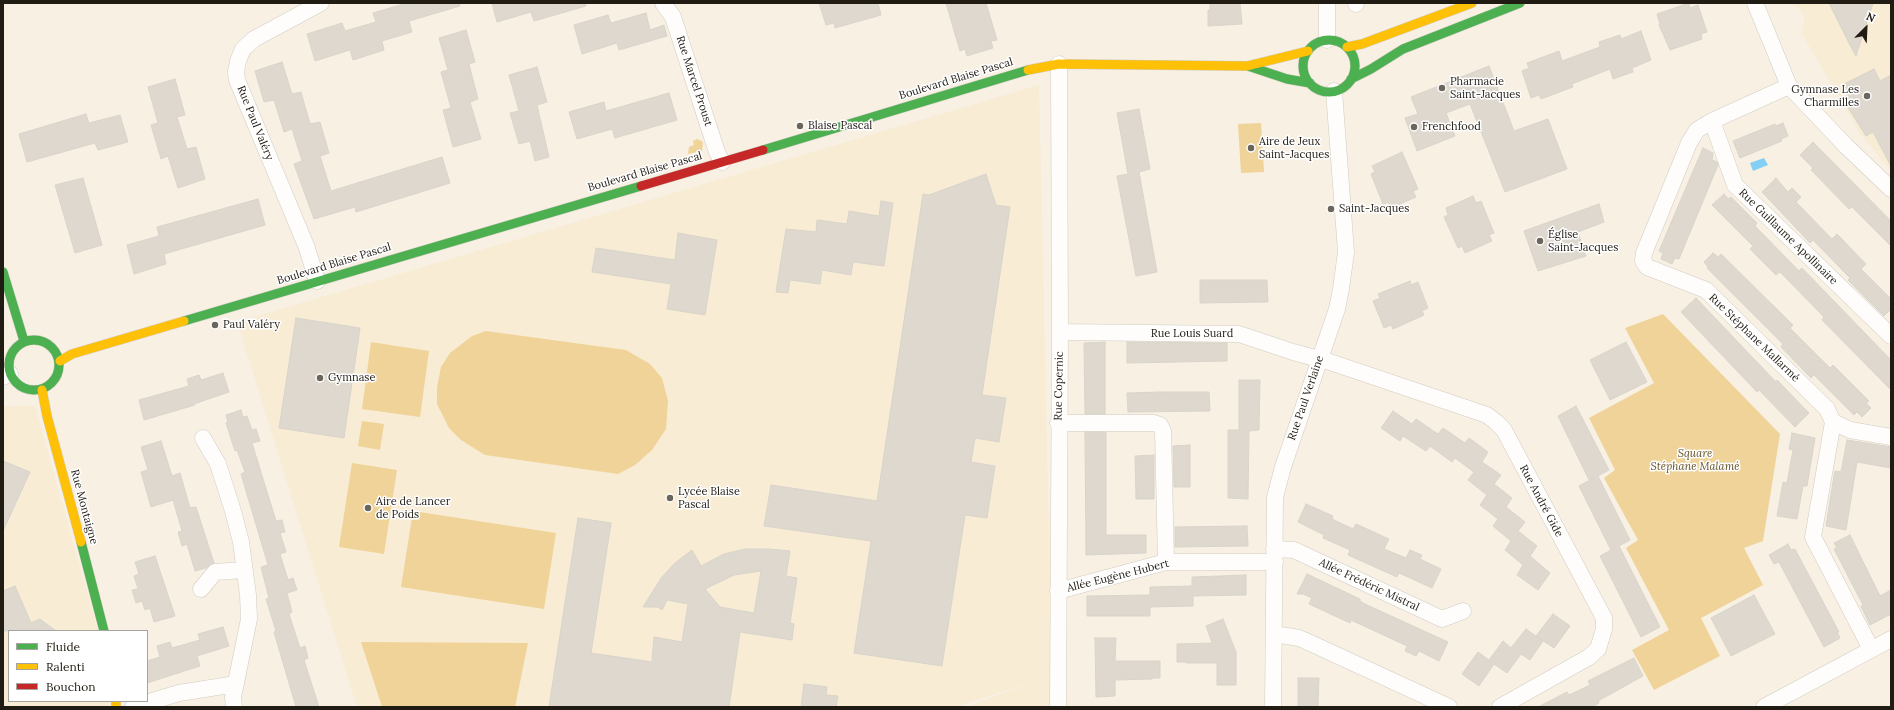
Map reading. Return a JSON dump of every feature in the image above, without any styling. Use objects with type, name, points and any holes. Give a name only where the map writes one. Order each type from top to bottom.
[{"type":"street","name":"Rue Paul Valéry","points":[[317,281],[307,248],[237,80],[236,72],[238,61],[243,49],[254,39],[322,3]]},
{"type":"street","name":"Rue Marcel Proust","points":[[663,3],[673,16],[717,152],[722,162]]},
{"type":"street","points":[[1327,3],[1327,40],[1334,41],[1347,47],[1362,44],[1472,3]]},
{"type":"street","points":[[1351,79],[1371,69],[1403,49],[1520,3]]},
{"type":"street","points":[[1755,3],[1789,86],[1846,146],[1891,189]]},
{"type":"street","name":"Boulevard Blaise Pascal","points":[[60,361],[72,354],[105,344],[722,162],[1016,73],[1059,64],[1247,66],[1308,51],[1313,45],[1327,40]]},
{"type":"street","points":[[1334,91],[1345,86],[1351,79],[1355,68],[1354,60],[1347,47]]},
{"type":"street","points":[[1308,51],[1303,64],[1304,72],[1310,83]]},
{"type":"street","name":"Rue Copernic","points":[[1058,707],[1058,423],[1060,332],[1059,64]]},
{"type":"street","name":"Boulevard Blaise Pascal","points":[[1247,66],[1287,79],[1310,83],[1324,91],[1334,91]]},
{"type":"street","name":"Rue Stéphane Mallarmé","points":[[1789,86],[1712,121],[1697,130],[1689,143],[1644,253],[1643,261],[1648,267],[1706,290],[1827,409],[1833,422]]},
{"type":"street","name":"Rue Paul Verlaine","points":[[1273,707],[1275,497],[1278,482],[1337,308],[1346,252],[1334,91]]},
{"type":"street","name":"Rue Guillaume Apollinaire","points":[[1712,121],[1735,185],[1891,336]]},
{"type":"street","points":[[3,272],[24,341]]},
{"type":"street","name":"Rue Louis Suard","points":[[1060,332],[1239,334],[1320,360]]},
{"type":"street","points":[[33,339],[42,340],[51,345],[57,352],[60,361],[60,370],[56,379],[42,390],[34,391],[20,386],[7,375],[11,355],[16,347],[24,341],[33,339]]},
{"type":"street","name":"Rue André Gide","points":[[1320,360],[1487,415],[1496,422],[1504,430],[1604,618],[1602,639],[1598,649],[1589,657],[1500,707]]},
{"type":"street","name":"Rue Montaigne","points":[[42,390],[46,416],[104,630]]},
{"type":"street","points":[[1871,649],[1813,538],[1833,422],[1850,430],[1891,437]]},
{"type":"street","points":[[1058,423],[1154,423],[1160,426],[1163,431],[1166,562]]},
{"type":"street","points":[[203,438],[218,464],[233,511],[241,542],[248,595],[249,619],[233,697],[234,707]]},
{"type":"street","name":"Allée Frédéric Mistral","points":[[1274,556],[1294,550],[1442,619],[1463,611]]},
{"type":"street","name":"Allée Eugène Hubert","points":[[1058,591],[1166,562],[1274,556]]},
{"type":"street","points":[[201,588],[215,572],[244,570]]},
{"type":"street","points":[[1274,634],[1306,641],[1449,707]]},
{"type":"street","points":[[1764,707],[1891,639]]},
{"type":"street","points":[[133,707],[179,693],[236,684]]},
{"type":"shaded area","points":[[1786,3],[1891,3],[1891,171],[1859,132],[1801,32],[1805,17],[1798,8]]},
{"type":"shaded area","name":"Lycée Blaise Pascal","points":[[1039,85],[1052,675],[1051,707],[967,707],[1039,679],[957,707],[357,707],[237,322]]},
{"type":"shaded area","points":[[3,406],[35,406],[98,630],[8,630],[8,702],[118,702],[120,707],[3,707]]},
{"type":"green space","name":"Aire de Jeux Saint-Jacques","points":[[1261,123],[1264,172],[1241,173],[1238,124]]},
{"type":"green space","points":[[697,139],[703,143],[702,151],[688,154],[689,147],[694,145],[693,141]]},
{"type":"green space","name":"Square Stéphane Malamé","points":[[1663,314],[1780,434],[1763,541],[1744,548],[1763,585],[1701,618],[1720,656],[1654,690],[1632,650],[1669,630],[1626,548],[1638,540],[1604,478],[1615,470],[1589,418],[1654,383],[1625,328]]},
{"type":"green space","points":[[486,331],[626,350],[650,364],[662,378],[668,401],[666,429],[652,450],[635,465],[618,474],[485,455],[461,440],[449,428],[437,404],[437,387],[441,367],[450,353],[472,336]]},
{"type":"green space","points":[[371,342],[429,351],[420,417],[362,409]]},
{"type":"green space","points":[[362,421],[384,424],[380,450],[358,446]]},
{"type":"green space","name":"Aire de Lancer de Poids","points":[[352,463],[397,470],[384,554],[339,547]]},
{"type":"green space","points":[[413,511],[556,533],[544,609],[401,587]]},
{"type":"green space","points":[[361,642],[528,643],[515,707],[382,707]]},
{"type":"water","points":[[1764,158],[1768,165],[1753,171],[1750,163]]},
{"type":"building","points":[[407,3],[459,3],[460,6],[409,21],[412,32],[382,41],[384,50],[353,60],[350,50],[315,61],[307,34],[342,23],[345,31],[376,22],[373,13]]},
{"type":"building","points":[[492,3],[585,3],[586,6],[534,21],[531,12],[497,22]]},
{"type":"building","points":[[819,3],[878,3],[881,15],[835,28],[834,23],[826,25]]},
{"type":"building","points":[[946,3],[986,3],[997,40],[991,41],[993,48],[967,56],[965,49],[960,51]]},
{"type":"building","points":[[1210,3],[1240,3],[1242,24],[1208,26],[1208,10],[1210,10]]},
{"type":"building","points":[[1689,3],[1690,8],[1698,5],[1707,32],[1701,34],[1702,39],[1670,50],[1659,25],[1657,14]]},
{"type":"building","points":[[1829,3],[1873,3],[1856,56],[1849,43]]},
{"type":"building","points":[[646,13],[650,30],[664,25],[667,36],[619,50],[617,43],[582,54],[574,25],[608,15],[611,23]]},
{"type":"building","points":[[466,30],[475,62],[469,64],[478,99],[470,102],[481,139],[453,147],[443,110],[451,108],[441,72],[448,70],[439,38]]},
{"type":"building","points":[[1641,31],[1651,60],[1632,68],[1633,72],[1613,79],[1610,69],[1572,84],[1573,87],[1541,99],[1539,95],[1531,98],[1522,71],[1529,68],[1527,63],[1559,51],[1562,61],[1600,47],[1599,42],[1620,35],[1621,39]]},
{"type":"building","points":[[282,62],[292,94],[301,92],[310,124],[320,122],[329,153],[320,156],[331,191],[442,157],[450,183],[356,212],[355,207],[314,219],[294,164],[302,161],[292,129],[284,132],[274,100],[264,102],[255,71]]},
{"type":"building","points":[[1489,66],[1514,131],[1548,119],[1567,169],[1505,192],[1470,104],[1446,113],[1455,136],[1417,151],[1405,118],[1418,114],[1411,97]]},
{"type":"building","points":[[537,67],[547,102],[537,105],[549,157],[535,161],[530,141],[519,144],[510,113],[519,111],[509,75]]},
{"type":"building","points":[[1874,69],[1880,81],[1891,75],[1891,166],[1873,132],[1866,136],[1842,98],[1849,94],[1844,84]]},
{"type":"building","points":[[175,79],[185,115],[177,117],[187,149],[196,147],[205,179],[178,188],[168,156],[161,159],[151,125],[158,123],[148,87]]},
{"type":"building","points":[[669,93],[677,120],[615,138],[612,129],[577,139],[569,112],[604,102],[606,111]]},
{"type":"building","points":[[1139,109],[1150,169],[1139,172],[1157,272],[1136,276],[1117,176],[1128,174],[1117,113]]},
{"type":"building","points":[[86,114],[89,123],[120,115],[128,142],[98,150],[95,143],[27,162],[19,134]]},
{"type":"building","points":[[1783,123],[1788,136],[1781,139],[1782,141],[1740,158],[1733,141],[1775,124],[1776,126]]},
{"type":"building","points":[[1813,142],[1891,221],[1891,246],[1852,207],[1849,209],[1811,170],[1813,168],[1800,155]]},
{"type":"building","points":[[1703,148],[1713,153],[1712,160],[1717,162],[1718,165],[1679,259],[1675,258],[1672,264],[1661,259],[1663,253],[1659,251]]},
{"type":"building","points":[[1402,152],[1418,189],[1413,191],[1416,197],[1391,208],[1388,202],[1383,204],[1371,174],[1375,172],[1372,166]]},
{"type":"building","points":[[986,174],[996,205],[1010,207],[982,395],[1006,398],[999,442],[975,438],[971,462],[995,466],[987,518],[965,515],[942,666],[854,653],[871,541],[764,526],[771,485],[877,501],[923,194],[929,195]]},
{"type":"building","points":[[83,178],[102,245],[75,253],[55,185]]},
{"type":"building","points":[[1776,178],[1788,192],[1792,188],[1801,197],[1796,202],[1832,239],[1837,234],[1866,264],[1861,269],[1891,299],[1891,309],[1884,316],[1848,280],[1850,278],[1813,240],[1810,243],[1762,192]]},
{"type":"building","points":[[1724,194],[1728,199],[1731,197],[1757,223],[1755,226],[1799,271],[1802,268],[1891,360],[1891,390],[1822,320],[1824,317],[1780,272],[1776,275],[1750,249],[1753,246],[1712,205]]},
{"type":"building","points":[[1473,196],[1476,203],[1481,201],[1494,233],[1489,235],[1492,241],[1465,253],[1462,246],[1458,248],[1444,217],[1448,215],[1446,208]]},
{"type":"building","points":[[258,199],[265,225],[164,254],[166,264],[134,274],[127,245],[159,236],[157,227]]},
{"type":"building","points":[[881,201],[893,203],[884,266],[853,262],[851,275],[822,270],[820,284],[790,280],[788,293],[776,292],[786,229],[816,232],[817,220],[847,224],[849,211],[879,216]]},
{"type":"building","name":"Église Saint-Jacques","points":[[1599,204],[1604,222],[1578,232],[1586,256],[1538,271],[1524,231]]},
{"type":"building","points":[[678,233],[717,240],[705,315],[667,309],[671,284],[592,272],[596,248],[675,260]]},
{"type":"building","points":[[1713,253],[1718,257],[1721,254],[1793,325],[1790,328],[1830,368],[1833,365],[1869,401],[1866,403],[1871,408],[1862,417],[1857,412],[1854,415],[1814,375],[1811,378],[1781,347],[1783,344],[1707,268],[1708,267],[1704,262]]},
{"type":"building","points":[[1200,280],[1267,280],[1268,302],[1200,303]]},
{"type":"building","points":[[1410,281],[1411,285],[1418,282],[1428,308],[1422,311],[1424,315],[1393,329],[1391,325],[1384,328],[1373,301],[1380,298],[1378,294]]},
{"type":"building","points":[[1696,298],[1776,382],[1777,380],[1809,413],[1795,427],[1759,390],[1757,392],[1681,312]]},
{"type":"building","name":"Gymnase","points":[[296,318],[360,328],[344,438],[279,428]]},
{"type":"building","points":[[1105,342],[1105,414],[1085,414],[1084,343]]},
{"type":"building","points":[[1127,342],[1227,343],[1227,361],[1127,363]]},
{"type":"building","points":[[1626,342],[1647,382],[1610,400],[1590,360]]},
{"type":"building","points":[[223,373],[229,392],[194,404],[195,405],[144,420],[139,400],[189,386],[187,379],[199,375],[201,380]]},
{"type":"building","points":[[1239,380],[1260,380],[1259,430],[1249,431],[1248,499],[1228,498],[1228,430],[1239,430]]},
{"type":"building","points":[[1209,392],[1210,411],[1128,412],[1127,393]]},
{"type":"building","points":[[1576,406],[1609,470],[1598,476],[1630,540],[1619,546],[1660,627],[1641,637],[1600,556],[1611,550],[1579,486],[1594,478],[1589,480],[1558,416]]},
{"type":"building","points":[[241,410],[243,417],[247,416],[252,430],[256,429],[260,441],[252,443],[276,521],[282,520],[285,532],[280,533],[286,552],[280,554],[288,580],[293,578],[297,590],[287,593],[292,612],[289,614],[300,648],[305,646],[308,658],[304,660],[319,707],[296,707],[274,632],[276,631],[266,599],[269,598],[261,567],[268,565],[241,474],[245,472],[237,450],[235,451],[226,423],[228,422],[226,415]]},
{"type":"building","points":[[1393,411],[1412,424],[1416,419],[1438,434],[1443,428],[1465,443],[1469,438],[1488,452],[1482,462],[1501,475],[1494,484],[1512,498],[1506,507],[1525,522],[1518,531],[1537,546],[1530,556],[1550,573],[1538,590],[1517,575],[1523,565],[1505,550],[1511,541],[1493,526],[1498,519],[1480,505],[1487,495],[1468,480],[1474,472],[1455,458],[1452,462],[1430,446],[1426,451],[1403,436],[1400,441],[1381,428]]},
{"type":"building","points":[[1085,432],[1106,432],[1106,535],[1146,535],[1146,553],[1086,555]]},
{"type":"building","points":[[1792,433],[1815,438],[1807,486],[1803,486],[1797,519],[1777,516],[1783,482],[1787,483],[1793,450],[1789,449]]},
{"type":"building","points":[[1847,440],[1891,447],[1891,468],[1857,462],[1846,530],[1826,526],[1835,471],[1841,472]]},
{"type":"building","points":[[161,441],[172,476],[180,473],[190,508],[196,507],[214,563],[206,568],[195,571],[187,544],[182,546],[178,532],[182,531],[173,500],[151,507],[141,472],[148,470],[141,447]]},
{"type":"building","points":[[1190,445],[1190,487],[1174,487],[1173,446]]},
{"type":"building","points":[[1154,455],[1154,499],[1136,499],[1135,456]]},
{"type":"building","points":[[3,461],[30,472],[3,531]]},
{"type":"building","points":[[1306,504],[1333,516],[1332,519],[1353,529],[1356,524],[1389,539],[1384,549],[1406,558],[1410,550],[1422,555],[1420,559],[1441,569],[1432,588],[1399,573],[1397,577],[1348,555],[1350,550],[1323,538],[1324,535],[1298,522]]},
{"type":"building","points":[[578,518],[611,523],[591,653],[652,662],[654,637],[682,642],[688,604],[667,600],[662,610],[658,607],[643,607],[662,577],[675,563],[692,550],[701,566],[724,554],[745,549],[790,551],[786,576],[797,578],[790,623],[794,624],[792,640],[740,632],[729,707],[596,707],[583,705],[583,707],[549,707]],"holes":[[[761,571],[754,613],[720,607],[705,589],[734,575]]]},
{"type":"building","points":[[1247,526],[1248,546],[1175,547],[1175,527]]},
{"type":"building","points":[[1850,535],[1880,596],[1891,590],[1891,614],[1870,625],[1861,606],[1863,605],[1834,549],[1837,548],[1834,543]]},
{"type":"building","points":[[1788,544],[1791,550],[1795,549],[1839,632],[1837,632],[1840,638],[1824,647],[1779,562],[1774,564],[1769,555]]},
{"type":"building","points":[[155,556],[175,616],[154,622],[150,608],[145,610],[142,601],[136,603],[132,590],[138,589],[134,576],[139,574],[135,562]]},
{"type":"building","points":[[1307,574],[1360,599],[1360,601],[1365,604],[1448,642],[1439,661],[1419,651],[1416,656],[1405,651],[1407,646],[1351,620],[1350,623],[1309,604],[1312,598],[1303,594],[1297,594]]},
{"type":"building","points":[[1246,575],[1246,595],[1193,596],[1193,606],[1150,607],[1150,616],[1087,616],[1087,596],[1150,595],[1150,587],[1192,586],[1192,577]]},
{"type":"building","points":[[15,586],[31,623],[40,619],[55,630],[3,631],[3,591]]},
{"type":"building","points":[[1754,595],[1775,634],[1731,656],[1711,618]]},
{"type":"building","points":[[1553,614],[1570,626],[1554,648],[1536,636]]},
{"type":"building","points":[[1223,619],[1236,652],[1236,685],[1217,685],[1217,663],[1177,662],[1177,644],[1212,643],[1206,626]]},
{"type":"building","points":[[223,627],[229,646],[197,656],[200,666],[148,683],[148,661],[160,657],[157,646],[170,642],[172,648],[200,640],[198,634]]},
{"type":"building","points":[[1526,629],[1543,641],[1530,660],[1521,654],[1507,673],[1494,664],[1479,686],[1462,674],[1478,652],[1489,660],[1503,641],[1511,648]]},
{"type":"building","points":[[1095,638],[1116,638],[1115,661],[1160,661],[1160,678],[1115,680],[1115,696],[1096,697]]},
{"type":"building","points":[[1634,658],[1643,676],[1598,701],[1599,703],[1592,707],[1538,707],[1567,692],[1569,695],[1590,685],[1588,681]]},
{"type":"building","points":[[1298,678],[1319,678],[1318,707],[1298,707]]},
{"type":"building","points":[[804,684],[827,687],[826,695],[838,696],[836,707],[801,707]]},
{"type":"traffic: fast","points":[[1351,79],[1371,69],[1403,49],[1520,3]]},
{"type":"traffic: fast","points":[[1329,40],[1339,42],[1347,48],[1353,56],[1355,66],[1353,76],[1347,84],[1339,90],[1329,92],[1319,90],[1311,84],[1305,76],[1303,66],[1305,56],[1311,48],[1319,42],[1329,40]]},
{"type":"traffic: fast","points":[[1248,66],[1287,79],[1310,83]]},
{"type":"traffic: fast","points":[[763,150],[1028,70]]},
{"type":"traffic: fast","points":[[184,321],[641,186]]},
{"type":"traffic: fast","points":[[3,272],[24,341]]},
{"type":"traffic: fast","points":[[39,340],[44,341],[52,347],[58,355],[59,365],[58,375],[52,383],[44,389],[29,390],[24,389],[16,383],[10,375],[9,360],[10,355],[16,347],[24,341],[39,340]]},
{"type":"traffic: fast","points":[[81,542],[104,630]]},
{"type":"traffic: slow","points":[[1347,47],[1362,44],[1472,3]]},
{"type":"traffic: slow","points":[[1028,70],[1059,64],[1247,66],[1308,51]]},
{"type":"traffic: slow","points":[[60,361],[72,354],[184,321]]},
{"type":"traffic: slow","points":[[42,390],[47,416],[81,542]]},
{"type":"traffic: slow","points":[[116,702],[116,707]]},
{"type":"traffic: jam","points":[[641,186],[763,150]]},
{"type":"place","name":"Pharmacie Saint-Jacques","points":[[1442,88]]},
{"type":"place","name":"Gymnase Les Charmilles","points":[[1867,96]]},
{"type":"place","name":"Blaise Pascal","points":[[800,126]]},
{"type":"place","name":"Frenchfood","points":[[1414,127]]},
{"type":"place","name":"Aire de Jeux Saint-Jacques","points":[[1251,148]]},
{"type":"place","name":"Saint-Jacques","points":[[1331,209]]},
{"type":"place","name":"Église Saint-Jacques","points":[[1540,241]]},
{"type":"place","name":"Paul Valéry","points":[[215,325]]},
{"type":"place","name":"Gymnase","points":[[320,378]]},
{"type":"place","name":"Lycée Blaise Pascal","points":[[670,498]]},
{"type":"place","name":"Aire de Lancer de Poids","points":[[368,508]]}]
